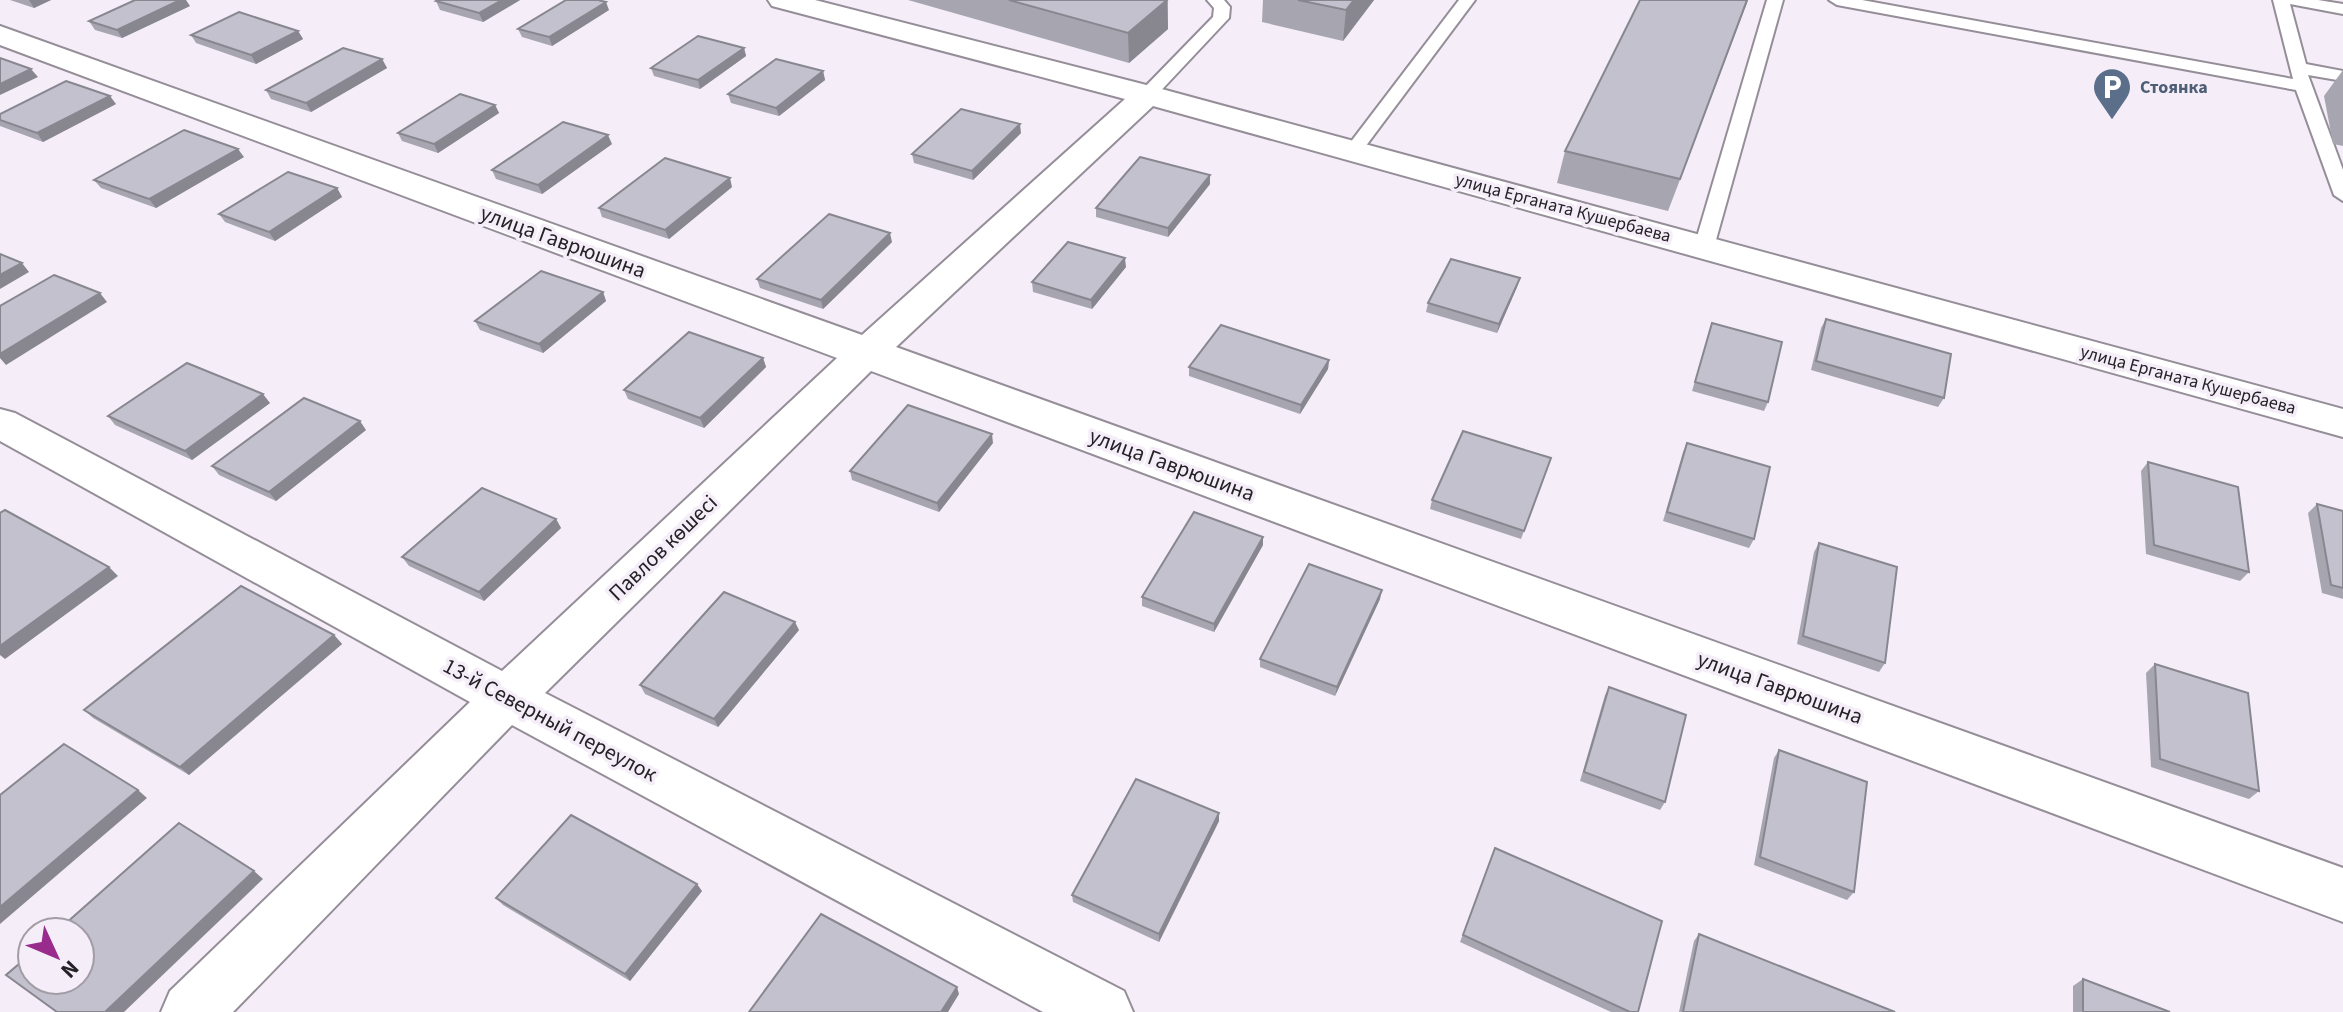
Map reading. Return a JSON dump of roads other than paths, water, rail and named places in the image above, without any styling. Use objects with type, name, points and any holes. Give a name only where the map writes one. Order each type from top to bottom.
[{"type":"street","name":"улица Ерганата Кушербаева","points":[[782,0],[1147,95],[2343,423]]},
{"type":"street","name":"улица Гаврюшина","points":[[0,35],[2343,895]]},
{"type":"street","name":"Павлов көшесі","points":[[191,1012],[507,698],[866,353],[1147,95]]},
{"type":"street","name":"13-й Северный переулок","points":[[0,423],[507,698],[1103,1012]]},
{"type":"lane","points":[[1147,95],[1221,18],[1222,7],[1215,0]]},
{"type":"lane","points":[[1353,151],[1467,0]]},
{"type":"lane","points":[[1704,247],[1775,0]]},
{"type":"lane","points":[[1837,0],[2303,86]]},
{"type":"lane","points":[[2281,0],[2303,86],[2343,195]]},
{"type":"lane","points":[[2292,0],[2343,9]]},
{"type":"lane","points":[[2298,68],[2343,76]]},
{"type":"place","name":"Стоянка","points":[[2112,121]]}]
